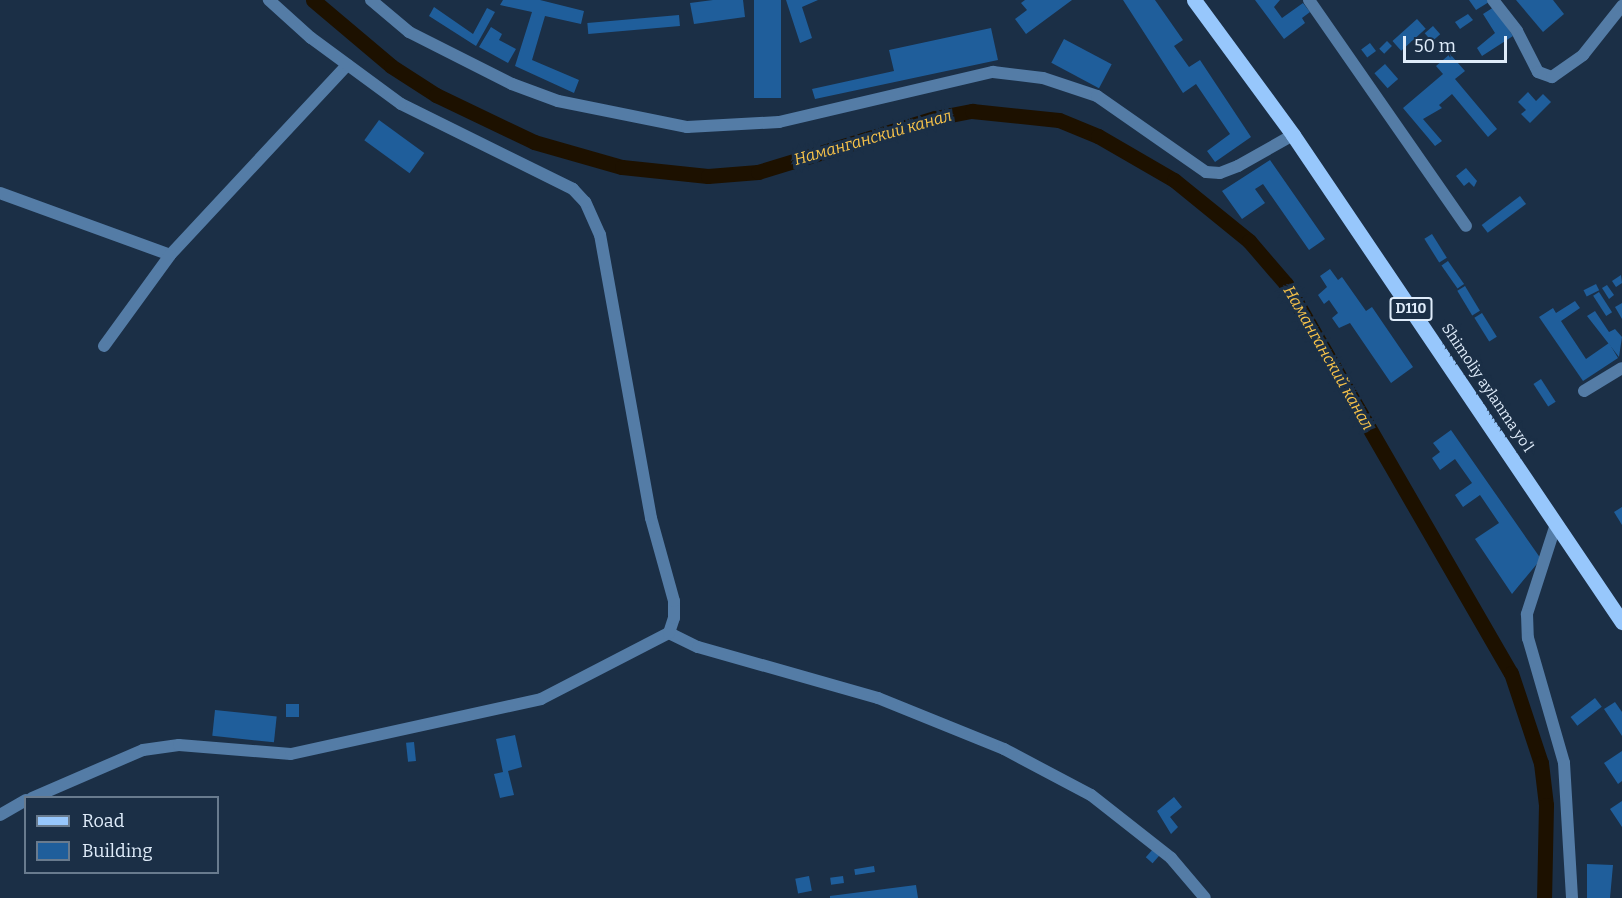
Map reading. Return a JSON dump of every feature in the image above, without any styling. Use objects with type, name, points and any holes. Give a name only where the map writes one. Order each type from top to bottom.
[{"type":"main road","name":"Shimoliy aylanma yoʻl","points":[[1194,0],[1293,135],[1622,622]]},
{"type":"street","points":[[269,0],[347,65],[401,104],[573,189],[585,202],[600,235],[651,518],[674,601],[669,633]]},
{"type":"street","points":[[371,0],[409,32],[512,84],[558,101],[687,127],[779,122],[993,72],[1043,78],[1097,96],[1206,172],[1220,173],[1238,166],[1293,135]]},
{"type":"street","points":[[1309,0],[1466,226]]},
{"type":"street","points":[[1493,0],[1517,31],[1538,72],[1551,77],[1583,55],[1622,6]]},
{"type":"street","points":[[104,346],[170,255],[347,65]]},
{"type":"street","points":[[0,193],[170,255]]},
{"type":"street","points":[[1584,391],[1622,368]]},
{"type":"street","points":[[1556,524],[1527,614],[1528,638],[1564,763],[1572,898]]},
{"type":"street","points":[[37,796],[143,750],[179,746],[291,754],[541,699],[669,633]]},
{"type":"street","points":[[669,633],[699,647],[878,698],[1004,749],[1091,795],[1170,858],[1204,898]]},
{"type":"street","points":[[0,815],[24,801]]},
{"type":"building","points":[[503,0],[540,0],[584,11],[581,24],[545,16],[532,60],[579,80],[574,93],[515,66],[532,12],[500,5]]},
{"type":"building","points":[[743,0],[745,17],[694,24],[690,3]]},
{"type":"building","points":[[754,0],[781,0],[781,98],[754,98]]},
{"type":"building","points":[[786,0],[818,0],[802,7],[812,38],[800,43]]},
{"type":"building","points":[[1025,0],[1072,0],[1026,34],[1015,19],[1027,10],[1021,3]]},
{"type":"building","points":[[1123,0],[1155,0],[1183,40],[1174,46],[1189,67],[1200,60],[1251,137],[1215,162],[1207,151],[1230,134],[1196,84],[1183,93]]},
{"type":"building","points":[[1255,0],[1280,0],[1274,7],[1282,18],[1303,3],[1310,12],[1302,18],[1305,23],[1284,39]]},
{"type":"building","points":[[1469,0],[1488,0],[1489,2],[1476,10]]},
{"type":"building","points":[[1516,0],[1553,0],[1564,14],[1543,32]]},
{"type":"building","points":[[434,7],[473,34],[487,8],[495,12],[476,46],[429,16]]},
{"type":"building","points":[[1494,7],[1513,36],[1482,56],[1477,48],[1495,33],[1483,14]]},
{"type":"building","points":[[1468,14],[1473,20],[1460,29],[1455,22]]},
{"type":"building","points":[[679,15],[680,26],[588,34],[587,23]]},
{"type":"building","points":[[1417,19],[1426,29],[1401,51],[1392,41]]},
{"type":"building","points":[[1433,26],[1440,34],[1432,42],[1425,33]]},
{"type":"building","points":[[491,27],[502,34],[499,40],[516,49],[508,63],[479,47]]},
{"type":"building","points":[[991,28],[998,60],[815,99],[812,89],[894,71],[889,50]]},
{"type":"building","points":[[1064,39],[1112,64],[1099,88],[1051,63]]},
{"type":"building","points":[[1387,41],[1392,46],[1384,54],[1379,49]]},
{"type":"building","points":[[1370,43],[1376,51],[1367,58],[1361,50]]},
{"type":"building","points":[[1450,54],[1465,71],[1455,79],[1497,129],[1488,137],[1452,94],[1439,105],[1442,108],[1423,119],[1442,141],[1435,146],[1403,108],[1443,74],[1436,66]]},
{"type":"building","points":[[1385,64],[1398,79],[1388,88],[1374,73]]},
{"type":"building","points":[[1528,92],[1536,101],[1543,94],[1551,102],[1530,123],[1521,114],[1526,110],[1518,102]]},
{"type":"building","points":[[379,120],[424,153],[410,173],[364,140]]},
{"type":"building","points":[[1270,160],[1325,239],[1309,250],[1263,184],[1255,189],[1265,203],[1242,219],[1222,191]]},
{"type":"building","points":[[1466,168],[1477,181],[1474,187],[1469,182],[1464,186],[1456,176]]},
{"type":"building","points":[[1520,196],[1526,204],[1488,233],[1482,225]]},
{"type":"building","points":[[1432,234],[1447,258],[1439,263],[1424,239]]},
{"type":"building","points":[[1448,261],[1464,284],[1458,289],[1441,266]]},
{"type":"building","points":[[1330,269],[1338,280],[1342,277],[1366,311],[1372,307],[1413,367],[1391,383],[1350,323],[1339,328],[1332,318],[1338,313],[1329,300],[1324,304],[1318,295],[1327,287],[1320,276]]},
{"type":"building","points":[[1621,275],[1622,283],[1616,287],[1612,281]]},
{"type":"building","points":[[1596,284],[1599,290],[1587,297],[1584,290]]},
{"type":"building","points":[[1607,285],[1614,295],[1609,299],[1602,288]]},
{"type":"building","points":[[1465,286],[1480,311],[1472,315],[1457,291]]},
{"type":"building","points":[[1599,292],[1612,312],[1606,316],[1593,296]]},
{"type":"building","points":[[1575,301],[1580,308],[1561,321],[1586,359],[1609,343],[1618,358],[1583,381],[1539,317],[1553,308],[1556,313]]},
{"type":"building","points":[[1622,303],[1622,319],[1615,307]]},
{"type":"building","points":[[1595,311],[1609,332],[1615,329],[1622,337],[1619,357],[1587,316]]},
{"type":"building","points":[[1482,313],[1497,337],[1489,342],[1474,318]]},
{"type":"building","points":[[1541,379],[1556,402],[1548,407],[1533,384]]},
{"type":"building","points":[[1451,430],[1541,559],[1512,594],[1475,539],[1499,523],[1480,495],[1463,507],[1455,495],[1472,483],[1455,459],[1440,470],[1432,458],[1440,452],[1433,443]]},
{"type":"building","points":[[1622,507],[1622,525],[1614,512]]},
{"type":"building","points":[[1595,698],[1602,707],[1577,726],[1571,717]]},
{"type":"building","points":[[1615,702],[1622,712],[1622,736],[1604,709]]},
{"type":"building","points":[[286,704],[299,704],[299,717],[286,717]]},
{"type":"building","points":[[215,710],[277,716],[274,742],[212,736]]},
{"type":"building","points":[[515,735],[522,767],[508,771],[514,795],[500,798],[494,774],[503,772],[496,739]]},
{"type":"building","points":[[414,742],[416,761],[408,762],[406,743]]},
{"type":"building","points":[[1622,751],[1622,781],[1618,784],[1604,763]]},
{"type":"building","points":[[1174,797],[1182,807],[1170,817],[1178,827],[1171,834],[1157,811]]},
{"type":"building","points":[[1622,801],[1622,827],[1610,809]]},
{"type":"building","points":[[1153,849],[1160,855],[1153,863],[1146,857]]},
{"type":"building","points":[[1587,864],[1613,865],[1610,898],[1587,898]]},
{"type":"building","points":[[874,866],[875,872],[855,875],[854,869]]},
{"type":"building","points":[[809,876],[812,891],[798,893],[795,879]]},
{"type":"building","points":[[843,876],[844,883],[831,885],[830,878]]},
{"type":"building","points":[[916,885],[918,898],[830,898],[830,896]]},
{"type":"waterway","name":"Наманганский канал","points":[[313,0],[391,66],[436,95],[534,142],[622,167],[708,176],[758,172],[935,118],[972,111],[1059,120],[1098,136],[1174,180],[1249,241],[1286,284],[1511,673],[1541,763],[1546,805],[1544,898]]}]
